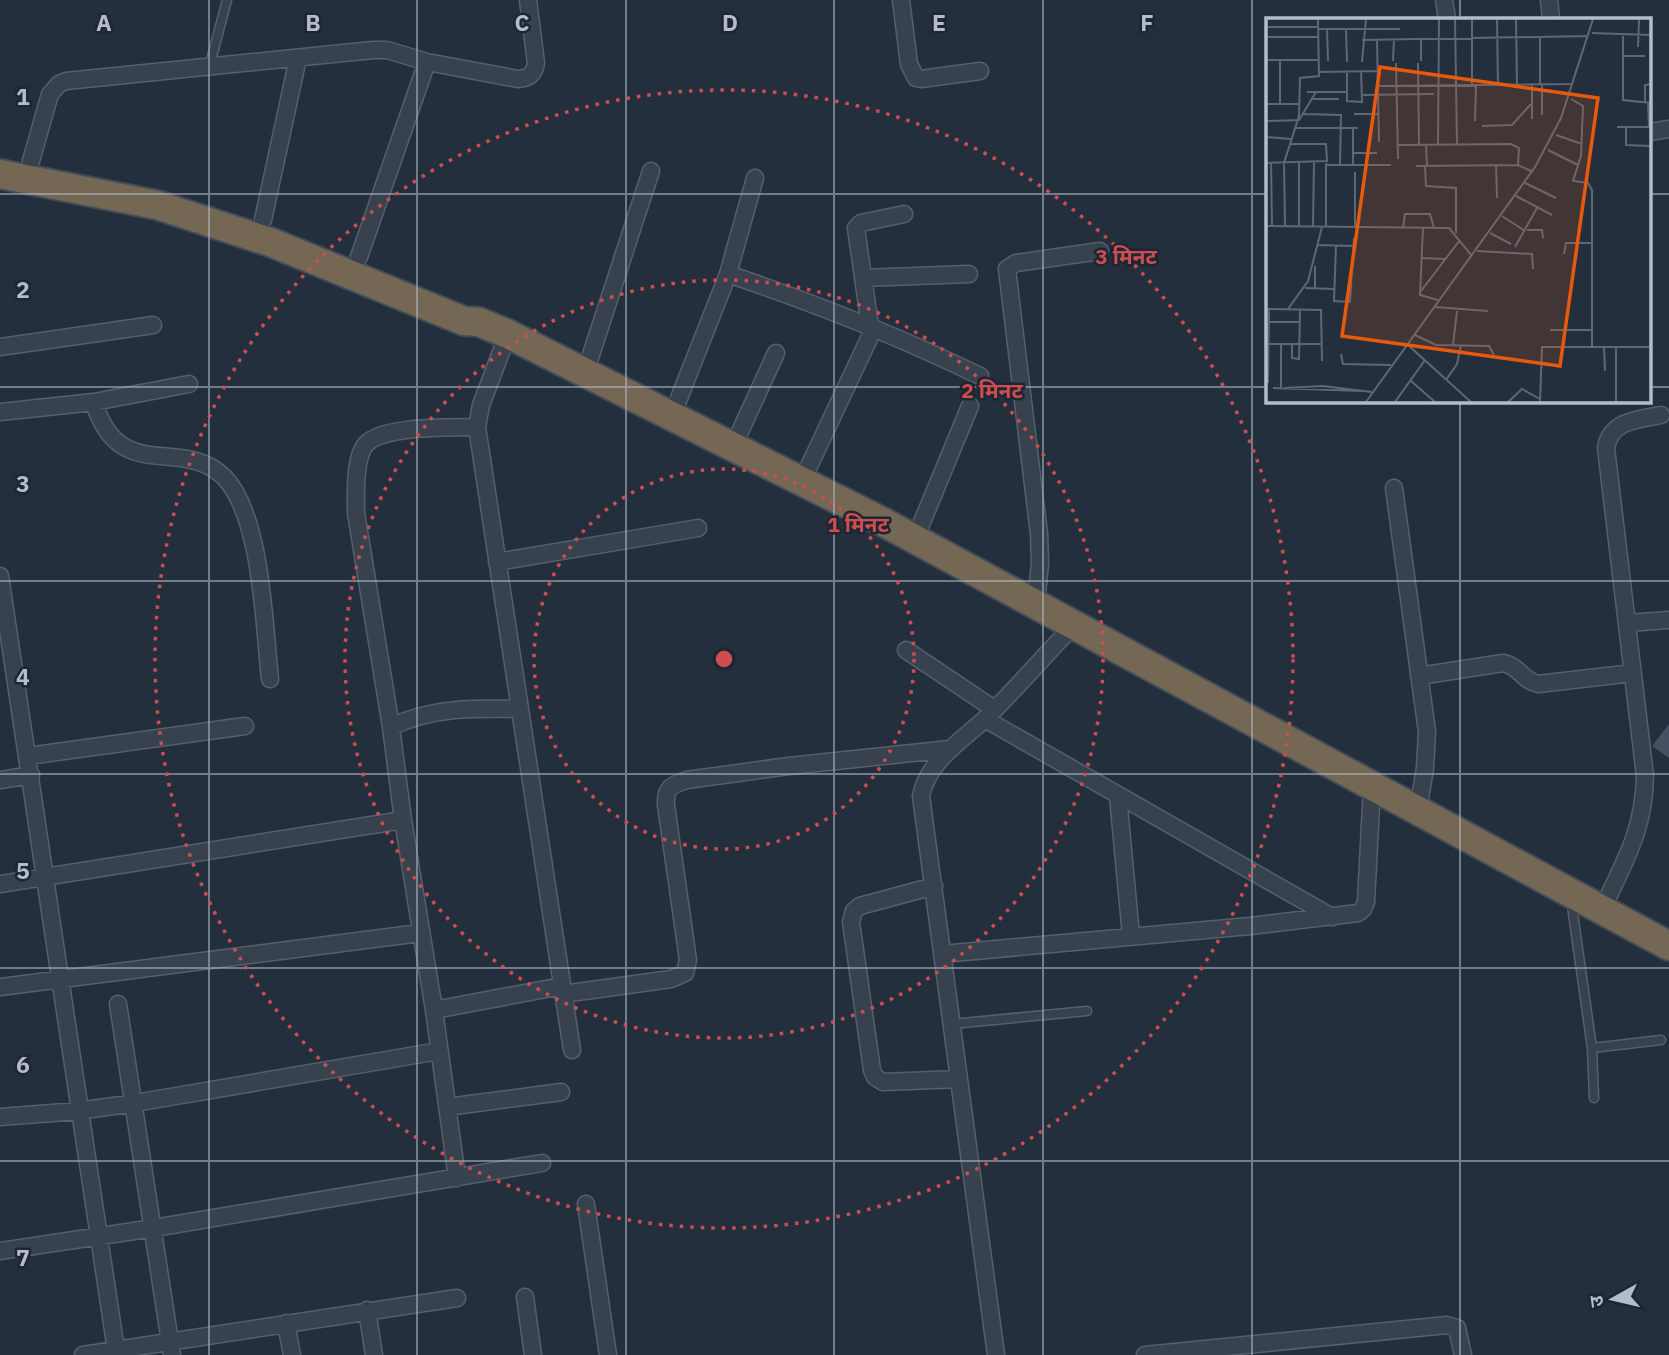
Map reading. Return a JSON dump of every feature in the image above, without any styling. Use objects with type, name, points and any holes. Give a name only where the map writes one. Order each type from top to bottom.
[{"type":"highway","points":[[0,155],[161,188],[263,220],[422,282],[469,309],[479,322]]},
{"type":"highway","points":[[0,174],[157,205],[270,242],[464,321],[479,322],[508,334],[915,539],[1669,946]]},
{"type":"street","points":[[31,161],[50,94],[66,81],[373,50],[387,50],[518,79],[531,76],[536,63],[528,0]]},
{"type":"street","points":[[901,0],[909,64],[914,75],[921,79],[980,71]]},
{"type":"street","points":[[1444,0],[1447,18]]},
{"type":"street","points":[[1549,0],[1551,18]]},
{"type":"street","points":[[263,220],[299,58]]},
{"type":"street","points":[[359,257],[427,61]]},
{"type":"street","points":[[585,373],[651,171]]},
{"type":"street","points":[[672,416],[727,274],[755,178]]},
{"type":"street","points":[[802,481],[872,327],[856,235],[858,225],[904,214]]},
{"type":"street","points":[[1036,605],[1040,563],[1039,534],[1007,269],[1016,263],[1100,251]]},
{"type":"street","points":[[727,274],[806,300],[915,344],[980,376]]},
{"type":"street","points":[[863,278],[969,274]]},
{"type":"street","points":[[0,347],[153,325]]},
{"type":"street","points":[[508,334],[481,405],[477,427],[572,1050]]},
{"type":"street","points":[[733,447],[776,353]]},
{"type":"street","points":[[0,412],[94,402],[189,384]]},
{"type":"street","points":[[94,402],[99,420],[115,442],[139,453],[198,462],[223,477],[239,499],[250,530],[257,565],[270,679]]},
{"type":"street","points":[[915,539],[970,406]]},
{"type":"street","points":[[1602,910],[1636,836],[1645,801],[1645,776],[1606,460],[1607,440],[1617,426],[1635,419],[1661,415]]},
{"type":"street","points":[[457,1178],[391,727],[356,513],[356,487],[361,453],[366,444],[375,438],[393,432],[477,427]]},
{"type":"street","points":[[1394,488],[1427,749],[1418,811]]},
{"type":"street","points":[[497,562],[698,528]]},
{"type":"street","points":[[0,576],[3,618],[31,775],[78,1111],[116,1350]]},
{"type":"street","points":[[1627,623],[1669,620]]},
{"type":"street","points":[[996,1355],[921,796],[928,773],[950,749],[990,714],[1073,625]]},
{"type":"street","points":[[906,650],[990,714],[1118,796],[1332,917]]},
{"type":"street","points":[[1419,676],[1503,663],[1512,665],[1526,680],[1538,684],[1633,673]]},
{"type":"street","points":[[391,727],[428,713],[520,709]]},
{"type":"street","points":[[28,756],[245,726]]},
{"type":"street","points":[[433,1010],[563,990],[671,979],[685,973],[688,960],[665,795],[672,785],[687,780],[789,766],[950,749]]},
{"type":"street","points":[[0,780],[31,775]]},
{"type":"street","points":[[943,954],[1358,914],[1366,902],[1372,786]]},
{"type":"street","points":[[1118,796],[1131,936]]},
{"type":"street","points":[[0,884],[403,820]]},
{"type":"street","points":[[934,886],[860,906],[854,911],[851,922],[875,1077],[883,1082],[959,1079]]},
{"type":"street","points":[[0,987],[420,933]]},
{"type":"street","points":[[118,1004],[171,1348]]},
{"type":"street","points":[[0,1117],[135,1103],[439,1051]]},
{"type":"street","points":[[447,1107],[561,1092]]},
{"type":"street","points":[[0,1251],[542,1163]]},
{"type":"street","points":[[586,1203],[608,1355]]},
{"type":"street","points":[[525,1297],[533,1355]]},
{"type":"street","points":[[83,1355],[116,1350],[171,1348],[286,1323],[457,1298]]},
{"type":"street","points":[[367,1310],[374,1355]]},
{"type":"street","points":[[286,1323],[292,1355]]},
{"type":"street","points":[[1145,1355],[1447,1325],[1457,1328],[1463,1355]]},
{"type":"lane","points":[[209,68],[227,0]]},
{"type":"lane","points":[[1570,893],[1592,1048],[1594,1098]]},
{"type":"lane","points":[[952,1024],[1087,1011]]},
{"type":"lane","points":[[1592,1048],[1661,1040]]},
{"type":"building","points":[[1669,724],[1669,758],[1652,746]]}]
